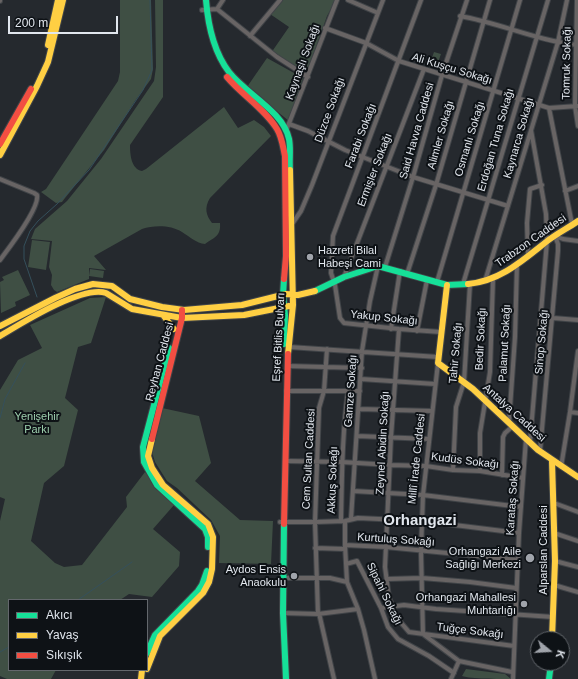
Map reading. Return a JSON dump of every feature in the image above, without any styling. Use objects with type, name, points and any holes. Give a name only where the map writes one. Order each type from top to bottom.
[{"type":"main road","points":[[0,144],[44,63],[58,0]]},
{"type":"main road","points":[[0,155],[37,86],[48,62],[63,0]]},
{"type":"main road","name":"Eşref Bitlis Bulvarı","points":[[201,0],[211,33],[219,55],[225,66],[235,79],[274,115],[286,131],[288,140],[288,226],[283,295],[285,316],[280,627],[282,679]]},
{"type":"main road","name":"Eşref Bitlis Bulvarı","points":[[206,0],[204,9],[209,42],[222,70],[239,91],[270,119],[282,137],[293,295],[287,366],[282,522],[283,613],[286,679]]},
{"type":"main road","name":"Trabzon Caddesi","points":[[293,305],[298,300],[334,281],[378,266],[447,285],[466,284],[493,279],[528,257],[547,241],[575,223]]},
{"type":"main road","points":[[0,326],[62,295],[93,284],[112,286],[130,299],[162,307],[182,310],[242,305],[283,295],[293,295],[315,291]]},
{"type":"main road","points":[[292,284],[302,292],[315,291]]},
{"type":"main road","name":"Millî İrade Caddesi","points":[[438,360],[447,285]]},
{"type":"main road","points":[[0,336],[67,302],[96,292],[110,295],[126,307],[180,318],[244,315],[293,305]]},
{"type":"main road","points":[[272,309],[277,310],[285,316]]},
{"type":"main road","name":"Reyhan Caddesi","points":[[148,652],[160,636],[203,593],[209,582],[212,569],[213,537],[208,524],[164,485],[152,468],[148,456],[182,310]]},
{"type":"main road","points":[[162,315],[174,329]]},
{"type":"main road","name":"Reyhan Caddesi","points":[[148,665],[153,639],[158,631],[198,591],[206,578],[208,565],[208,542],[205,529],[157,486],[143,457],[143,447],[174,329],[180,318]]},
{"type":"main road","name":"Antalya Caddesi","points":[[438,360],[485,400],[552,461],[578,477]]},
{"type":"main road","name":"Alparslan Caddesi","points":[[552,461],[556,561],[552,631]]},
{"type":"street","points":[[217,9],[223,0]]},
{"type":"street","points":[[250,36],[280,0]]},
{"type":"street","name":"Kaynaşlı Sokağı","points":[[286,131],[337,0]]},
{"type":"street","points":[[348,0],[378,13]]},
{"type":"street","name":"Düzce Sokağı","points":[[288,226],[301,211],[383,0]]},
{"type":"street","name":"Farabi Sokağı","points":[[334,281],[331,273],[333,236],[422,0]]},
{"type":"street","name":"Said Havva Caddesi","points":[[385,267],[414,177],[442,75],[466,0]]},
{"type":"street","name":"Alimler Sokağı","points":[[407,274],[436,185],[490,0]]},
{"type":"street","name":"Osmanlı Sokağı","points":[[437,282],[520,0]]},
{"type":"street","name":"Erdoğan Tuna Sokağı","points":[[466,284],[488,200],[548,0]]},
{"type":"street","name":"Kaynarca Sokağı","points":[[485,281],[558,42],[567,0]]},
{"type":"street","name":"Tomruk Sokağı","points":[[577,0],[576,106],[578,126]]},
{"type":"street","points":[[204,9],[217,9],[277,58],[308,77]]},
{"type":"street","points":[[460,16],[483,20],[537,37],[577,45]]},
{"type":"street","name":"Ali Kuşçu Sokağı","points":[[325,28],[366,43],[399,61],[442,75],[549,108],[576,106]]},
{"type":"street","name":"Ermişler Sokağı","points":[[344,277],[424,69]]},
{"type":"street","points":[[549,108],[565,191],[575,223]]},
{"type":"street","points":[[289,124],[386,167],[436,185],[508,206]]},
{"type":"street","name":"Karataş Sokağı","points":[[512,679],[521,508],[547,241],[546,214],[532,130]]},
{"type":"street","points":[[0,179],[34,193],[37,195],[38,200],[27,221],[0,260]]},
{"type":"street","points":[[528,257],[527,223],[530,189],[542,186]]},
{"type":"street","points":[[565,191],[578,186]]},
{"type":"street","points":[[555,236],[563,239],[578,241]]},
{"type":"street","name":"Sinop Sokağı","points":[[540,450],[553,318],[558,244],[555,236]]},
{"type":"street","name":"Palamut Sokağı","points":[[511,424],[517,264]]},
{"type":"street","name":"Gamze Sokağı","points":[[351,519],[362,351],[378,266]]},
{"type":"street","points":[[391,329],[400,271]]},
{"type":"street","name":"Bedir Sokağı","points":[[480,471],[480,433],[490,372],[493,279]]},
{"type":"street","points":[[417,331],[427,280]]},
{"type":"street","name":"Yakup Sokağı","points":[[334,281],[340,318],[344,323],[391,329],[441,332]]},
{"type":"street","name":"Tahir Sokağı","points":[[453,470],[456,407],[464,382],[466,284]]},
{"type":"street","points":[[553,318],[578,320]]},
{"type":"street","name":"Zeynel Abidin Sokağı","points":[[398,329],[389,494],[386,520],[385,567],[389,598],[397,618],[409,632],[423,634]]},
{"type":"street","points":[[288,347],[362,351],[438,360]]},
{"type":"street","name":"Cem Sultan Caddesi","points":[[327,349],[324,391],[319,408],[315,548],[318,613],[334,679]]},
{"type":"street","points":[[561,467],[578,351]]},
{"type":"street","name":"Millî İrade Caddesi","points":[[423,634],[421,551],[423,495],[438,360]]},
{"type":"street","points":[[287,366],[362,368]]},
{"type":"street","points":[[361,380],[435,384]]},
{"type":"street","points":[[286,391],[360,391]]},
{"type":"street","name":"Akkuş Sokağı","points":[[343,521],[342,462],[348,392]]},
{"type":"street","points":[[359,409],[432,411]]},
{"type":"street","points":[[570,412],[578,413]]},
{"type":"street","points":[[502,475],[503,437],[511,424]]},
{"type":"street","points":[[357,436],[429,439]]},
{"type":"street","name":"Kudüs Sokağı","points":[[285,461],[426,466],[453,470],[480,471],[524,478]]},
{"type":"street","points":[[353,491],[423,495],[521,508]]},
{"type":"street","points":[[554,503],[578,512]]},
{"type":"street","name":"Cem Sultan Caddesi","points":[[282,522],[343,521],[358,518],[422,521],[519,534]]},
{"type":"street","points":[[343,521],[347,582],[358,608],[375,679]]},
{"type":"street","points":[[554,533],[578,540]]},
{"type":"street","name":"Kurtuluş Sokağı","points":[[315,548],[386,547],[518,560]]},
{"type":"street","name":"Sipahi Sokağı","points":[[346,564],[357,561],[388,627],[398,639],[429,656],[454,673]]},
{"type":"street","points":[[556,561],[578,567]]},
{"type":"street","points":[[283,578],[330,578],[347,582]]},
{"type":"street","points":[[387,579],[422,578],[516,588]]},
{"type":"street","points":[[554,585],[578,592]]},
{"type":"street","points":[[380,608],[404,605],[553,617]]},
{"type":"street","points":[[283,613],[318,613],[358,608]]},
{"type":"street","points":[[423,634],[459,661],[512,672]]},
{"type":"street","name":"Tuğçe Sokağı","points":[[423,634],[514,646]]},
{"type":"street","points":[[451,679],[459,661]]},
{"type":"green space","points":[[120,0],[151,0],[153,69],[151,79],[104,150],[62,202],[56,203],[41,192],[46,189],[118,81],[120,72]]},
{"type":"green space","points":[[155,0],[163,0],[163,97],[130,145],[131,157],[135,167],[142,171],[146,169],[224,107],[238,128],[254,120],[264,127],[271,136],[210,198],[206,208],[208,217],[212,223],[220,223],[218,234],[214,238],[205,244],[196,241],[173,228],[157,226],[142,229],[94,256],[106,270],[89,268],[89,279],[57,292],[54,290],[51,285],[52,275],[49,267],[52,241],[31,239],[35,229],[67,201],[101,159],[154,81],[156,67]]},
{"type":"green space","points":[[283,0],[336,0],[327,16],[307,73],[294,68],[271,53],[289,27],[270,14]]},
{"type":"green space","points":[[434,52],[441,54],[436,68],[429,66]]},
{"type":"green space","points":[[267,58],[303,78],[289,121],[247,87]]},
{"type":"green space","points":[[32,240],[50,242],[46,270],[28,267]]},
{"type":"green space","points":[[90,269],[104,271],[103,278],[89,276]]},
{"type":"green space","points":[[18,270],[30,295],[15,302],[16,306],[1,313],[0,282],[4,280],[2,277]]},
{"type":"green space","name":"Yenişehir Parkı","points":[[106,297],[91,343],[78,347],[65,398],[78,410],[64,466],[44,483],[31,541],[55,563],[64,567],[82,565],[127,507],[126,497],[145,472],[174,505],[153,529],[180,552],[179,566],[152,597],[129,594],[122,599],[8,599],[8,671],[55,671],[51,679],[7,679],[0,676],[0,521],[5,499],[0,497],[0,390],[18,360],[42,348],[30,325],[90,298]]},
{"type":"green space","points":[[162,408],[199,416],[211,463],[195,481],[240,520],[273,521],[271,564],[219,563],[220,536],[211,520],[177,488],[167,481],[155,462],[152,452]]},
{"type":"green space","points":[[466,669],[505,674],[511,679],[462,676]]},
{"type":"waterway","points":[[37,297],[24,259],[24,246],[30,231],[38,221],[57,204],[89,170],[143,90],[152,70],[150,0]]},
{"type":"waterway","points":[[0,418],[5,399],[25,363]]},
{"type":"waterway","points":[[79,599],[132,562]]},
{"type":"waterway","points":[[0,652],[8,648]]},
{"type":"traffic: fast","points":[[206,0],[212,38],[224,64],[236,80],[272,111],[285,129],[290,143],[290,170]]},
{"type":"traffic: fast","points":[[315,291],[344,277],[378,266],[447,285],[468,284]]},
{"type":"traffic: fast","points":[[284,279],[284,344]]},
{"type":"traffic: fast","points":[[169,348],[143,447],[144,462],[157,485],[205,529],[208,537],[208,547]]},
{"type":"traffic: fast","points":[[284,524],[283,613],[286,679]]},
{"type":"traffic: fast","points":[[148,651],[155,635],[198,591],[207,571]]},
{"type":"traffic: fast","points":[[549,679],[550,671]]},
{"type":"traffic: slow","points":[[48,45],[58,0]]},
{"type":"traffic: slow","points":[[0,155],[37,86],[48,62],[63,0]]},
{"type":"traffic: slow","points":[[288,354],[293,305],[290,170]]},
{"type":"traffic: slow","points":[[468,284],[490,279],[510,269],[550,239],[578,221]]},
{"type":"traffic: slow","points":[[0,326],[55,298],[75,289],[93,284],[112,286],[130,299],[162,307],[184,310],[242,305],[286,294],[298,295],[315,291]]},
{"type":"traffic: slow","points":[[447,285],[438,363],[473,389],[538,450],[578,477]]},
{"type":"traffic: slow","points":[[0,336],[52,307],[82,295],[95,292],[106,293],[132,309],[182,318],[244,315],[289,306]]},
{"type":"traffic: slow","points":[[163,315],[174,329]]},
{"type":"traffic: slow","points":[[148,666],[160,636],[203,593],[209,582],[212,569],[213,537],[208,524],[163,485],[152,468],[148,456],[152,439]]},
{"type":"traffic: slow","points":[[552,461],[555,561],[552,631]]},
{"type":"traffic: slow","points":[[141,679],[142,671]]},
{"type":"traffic: jam","points":[[227,77],[266,115],[279,132],[281,139],[285,156],[286,256],[284,279]]},
{"type":"traffic: jam","points":[[0,144],[31,89]]},
{"type":"traffic: jam","points":[[152,439],[182,318],[182,310]]},
{"type":"traffic: jam","points":[[284,524],[288,354]]},
{"type":"place","name":"Hazreti Bilal Habeşi Cami","points":[[310,257]]},
{"type":"place","name":"Orhangazi Aile Sağlığı Merkezi","points":[[530,558]]},
{"type":"place","name":"Aydos Ensis Anaokulu","points":[[294,576]]},
{"type":"place","name":"Orhangazi Mahallesi Muhtarlığı","points":[[524,604]]},
{"type":"district","name":"Orhangazi","points":[[420,521]]}]
